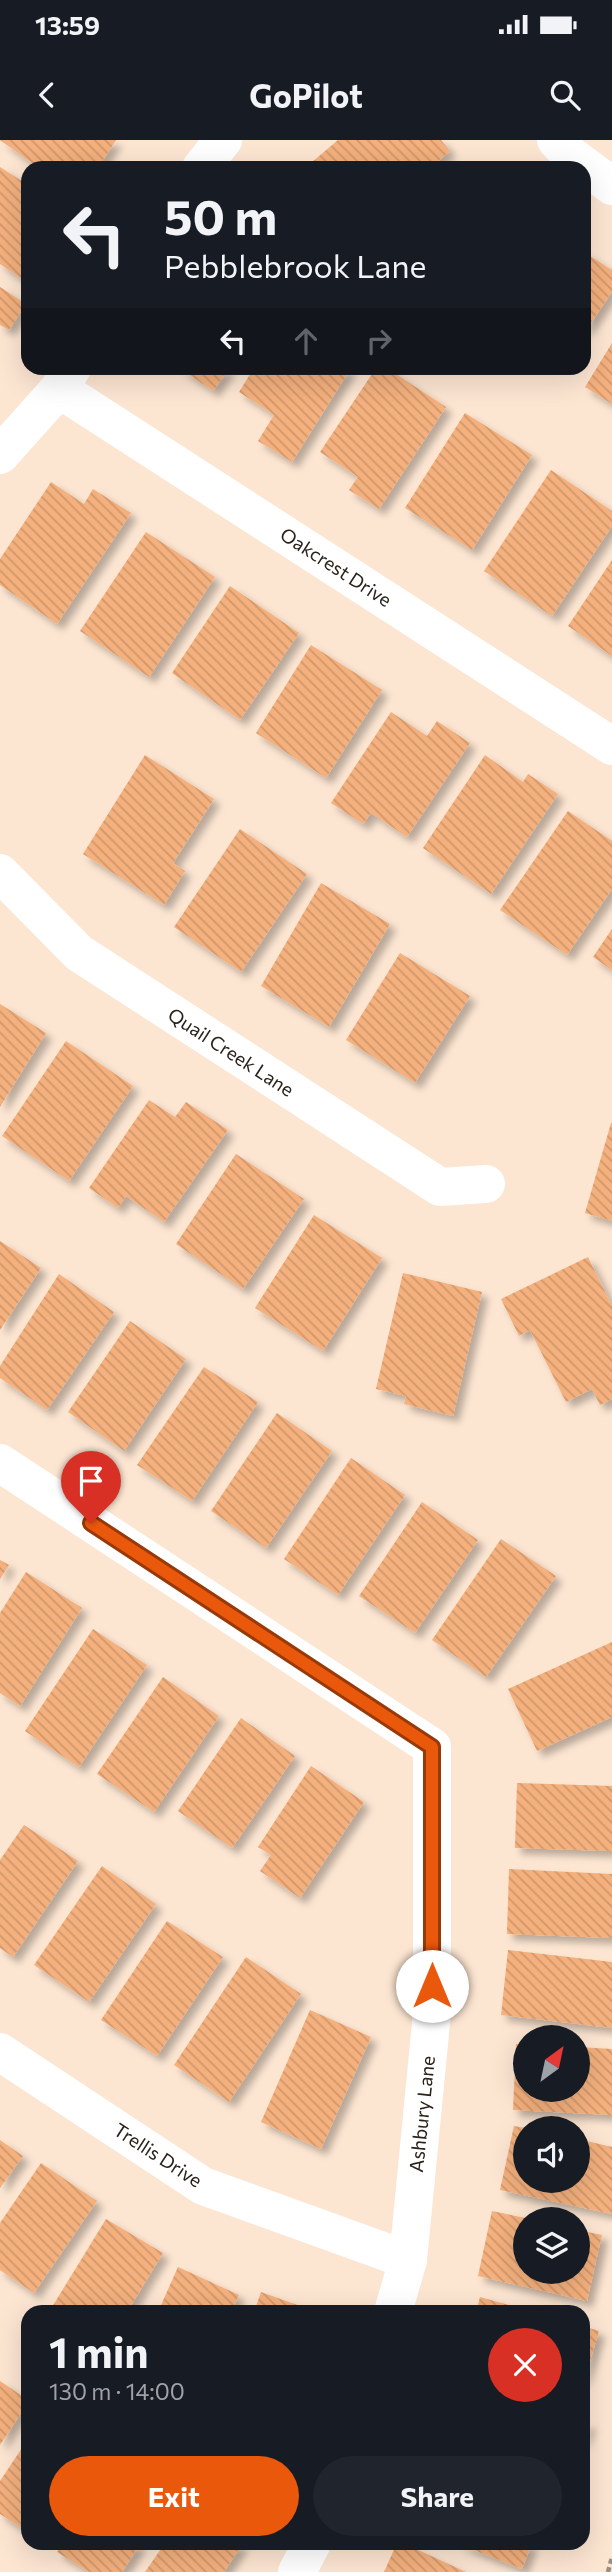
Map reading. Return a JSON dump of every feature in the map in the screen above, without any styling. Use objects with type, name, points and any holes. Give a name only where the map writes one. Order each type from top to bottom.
[{"type":"street","points":[[206,161],[223,140]]},
{"type":"street","points":[[556,140],[578,161]]},
{"type":"street","points":[[591,170],[612,186]]},
{"type":"street","points":[[0,455],[66,378]]},
{"type":"street","name":"Oakcrest Drive","points":[[66,378],[612,746]]},
{"type":"street","name":"Quail Creek Lane","points":[[0,873],[79,953],[440,1187],[486,1184]]},
{"type":"street","name":"Ashbury Lane","points":[[0,1463],[432,1747],[432,2013],[408,2260],[395,2305]]},
{"type":"street","name":"Trellis Drive","points":[[0,2052],[203,2186],[408,2260]]},
{"type":"street","points":[[297,2572],[308,2550]]},
{"type":"path","points":[[608,2572],[612,2557]]},
{"type":"building","points":[[0,140],[116,140],[102,161],[29,161]]},
{"type":"building","points":[[338,140],[441,140],[450,151],[438,161],[313,161]]},
{"type":"building","points":[[0,167],[21,180],[21,278],[0,264]]},
{"type":"building","points":[[591,256],[612,270],[612,292],[591,323]]},
{"type":"building","points":[[0,287],[21,301],[21,312],[9,330],[0,325]]},
{"type":"building","points":[[612,343],[612,404],[585,387]]},
{"type":"building","points":[[189,375],[225,375],[213,391]]},
{"type":"building","points":[[250,375],[347,375],[292,462],[258,441],[274,415],[239,392]]},
{"type":"building","points":[[371,375],[398,375],[446,407],[379,509],[349,490],[358,477],[320,452]]},
{"type":"building","points":[[465,413],[532,455],[472,550],[405,508]]},
{"type":"building","points":[[551,470],[612,511],[612,526],[552,616],[484,571]]},
{"type":"building","points":[[51,482],[84,504],[93,489],[131,513],[57,624],[0,585],[0,559]]},
{"type":"building","points":[[146,532],[215,577],[149,677],[80,631]]},
{"type":"building","points":[[612,560],[612,656],[568,626]]},
{"type":"building","points":[[230,586],[299,633],[240,720],[172,673]]},
{"type":"building","points":[[311,645],[382,690],[326,778],[256,733]]},
{"type":"building","points":[[391,712],[427,736],[437,721],[470,743],[407,837],[371,813],[363,824],[331,803]]},
{"type":"building","points":[[145,755],[214,799],[173,863],[185,871],[164,905],[83,854]]},
{"type":"building","points":[[485,755],[523,782],[528,774],[558,794],[491,894],[423,848]]},
{"type":"building","points":[[568,811],[612,841],[612,889],[567,955],[500,910]]},
{"type":"building","points":[[240,829],[307,874],[241,972],[174,927]]},
{"type":"building","points":[[321,883],[390,924],[329,1027],[261,986]]},
{"type":"building","points":[[612,929],[612,970],[593,957]]},
{"type":"building","points":[[400,953],[470,996],[415,1083],[346,1040]]},
{"type":"building","points":[[0,1004],[46,1033],[0,1107]]},
{"type":"building","points":[[66,1041],[133,1086],[69,1181],[2,1136]]},
{"type":"building","points":[[149,1100],[175,1117],[186,1102],[228,1130],[164,1222],[126,1196],[118,1208],[89,1188]]},
{"type":"building","points":[[612,1123],[612,1221],[585,1213]]},
{"type":"building","points":[[236,1154],[304,1199],[243,1289],[176,1244]]},
{"type":"building","points":[[314,1215],[382,1258],[323,1351],[255,1308]]},
{"type":"building","points":[[0,1241],[41,1268],[0,1330]]},
{"type":"building","points":[[588,1257],[612,1306],[612,1399],[600,1405],[592,1389],[566,1402],[530,1330],[519,1336],[501,1299]]},
{"type":"building","points":[[403,1273],[482,1292],[453,1416],[404,1404],[406,1396],[376,1389]]},
{"type":"building","points":[[59,1274],[114,1312],[47,1410],[0,1378],[0,1366]]},
{"type":"building","points":[[130,1321],[186,1359],[124,1451],[68,1412]]},
{"type":"building","points":[[204,1367],[258,1402],[192,1501],[137,1465]]},
{"type":"building","points":[[277,1413],[332,1451],[266,1548],[211,1511]]},
{"type":"building","points":[[351,1458],[405,1495],[338,1595],[284,1559]]},
{"type":"building","points":[[422,1502],[478,1540],[415,1633],[359,1596]]},
{"type":"building","points":[[501,1539],[556,1576],[486,1677],[432,1640]]},
{"type":"building","points":[[0,1560],[9,1565],[0,1579]]},
{"type":"building","points":[[26,1572],[82,1608],[20,1706],[0,1693],[0,1613]]},
{"type":"building","points":[[93,1629],[147,1665],[79,1767],[25,1731]]},
{"type":"building","points":[[612,1642],[612,1717],[537,1751],[508,1689]]},
{"type":"building","points":[[163,1677],[219,1716],[154,1812],[97,1774]]},
{"type":"building","points":[[241,1718],[295,1756],[232,1848],[178,1811]]},
{"type":"building","points":[[311,1766],[364,1802],[300,1898],[260,1871],[271,1855],[258,1847]]},
{"type":"building","points":[[517,1783],[612,1786],[612,1851],[515,1848]]},
{"type":"building","points":[[24,1825],[78,1861],[13,1957],[0,1948],[0,1860]]},
{"type":"building","points":[[102,1866],[156,1904],[89,2002],[34,1965]]},
{"type":"building","points":[[509,1869],[612,1874],[612,1938],[507,1934]]},
{"type":"building","points":[[167,1921],[223,1957],[157,2056],[101,2020]]},
{"type":"building","points":[[508,1950],[612,1962],[612,2028],[501,2015]]},
{"type":"building","points":[[246,1957],[301,1994],[229,2102],[174,2065]]},
{"type":"building","points":[[310,2010],[371,2037],[321,2149],[261,2122]]},
{"type":"building","points":[[590,2048],[612,2049],[612,2115],[513,2110],[513,2102],[590,2102]]},
{"type":"building","points":[[513,2131],[513,2193],[500,2190]]},
{"type":"building","points":[[0,2140],[23,2156],[0,2188]]},
{"type":"building","points":[[590,2142],[612,2147],[612,2214],[590,2209],[590,2207],[514,2193],[590,2193]]},
{"type":"building","points":[[41,2163],[97,2201],[34,2293],[0,2270],[0,2223]]},
{"type":"building","points":[[492,2211],[513,2215],[513,2284],[590,2284],[590,2232],[602,2235],[587,2301],[478,2276]]},
{"type":"building","points":[[106,2219],[163,2253],[131,2305],[53,2305]]},
{"type":"building","points":[[178,2267],[239,2295],[234,2305],[161,2305]]},
{"type":"building","points":[[261,2292],[297,2305],[256,2305]]},
{"type":"building","points":[[480,2297],[509,2305],[478,2305]]},
{"type":"building","points":[[590,2328],[599,2331],[590,2361]]},
{"type":"building","points":[[0,2381],[21,2395],[21,2414],[0,2445]]},
{"type":"building","points":[[21,2450],[21,2528],[0,2514],[0,2481]]},
{"type":"building","points":[[136,2550],[122,2572],[89,2572],[57,2552]]},
{"type":"building","points":[[160,2550],[238,2550],[224,2572],[145,2572]]},
{"type":"building","points":[[394,2550],[418,2550],[466,2572],[384,2572]]},
{"type":"building","points":[[474,2550],[529,2550],[522,2569]]},
{"type":"route","points":[[91,1523],[432,1747],[432,1986]]}]
